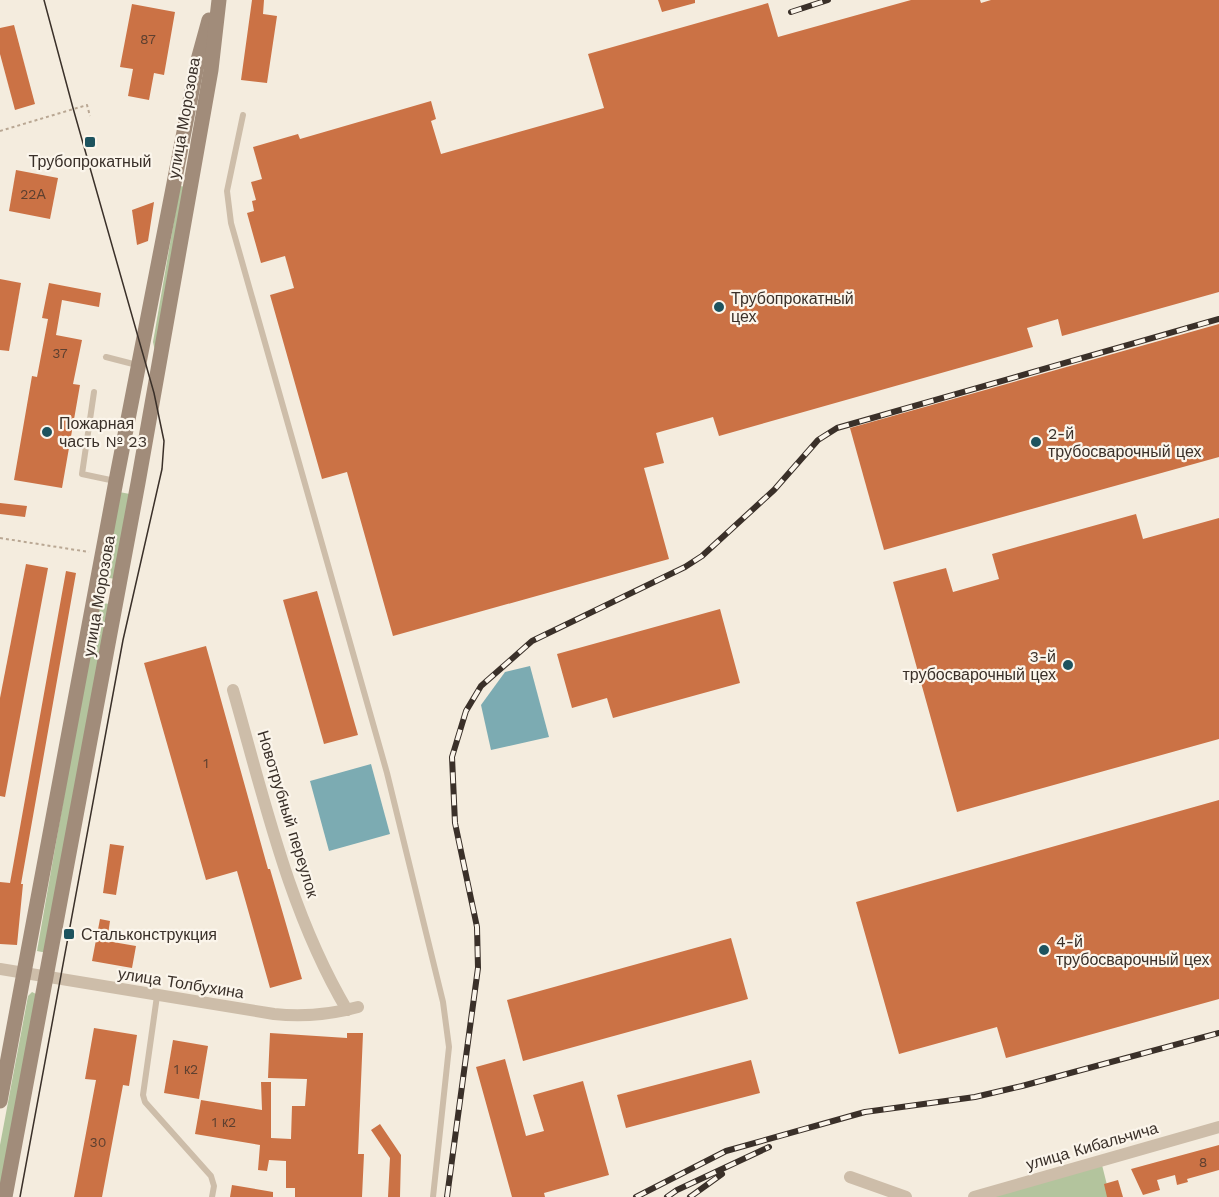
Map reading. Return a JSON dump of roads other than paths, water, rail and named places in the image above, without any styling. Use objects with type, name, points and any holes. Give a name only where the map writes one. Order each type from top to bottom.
[{"type":"main road","name":"улица Морозова","points":[[0,1101],[138,365],[198,60],[214,0]]},
{"type":"main road","name":"улица Морозова","points":[[5,1197],[138,483],[211,70],[219,0]]},
{"type":"main road","points":[[116,481],[138,483]]},
{"type":"main road","points":[[95,590],[118,593]]},
{"type":"street","name":"Новотрубный переулок","points":[[233,690],[288,882],[328,977],[352,1009]]},
{"type":"street","name":"улица Толбухина","points":[[0,969],[292,1016],[332,1014],[352,1009]]},
{"type":"street","name":"улица Кибальчича","points":[[974,1197],[1219,1127]]},
{"type":"street","points":[[850,1177],[906,1197]]},
{"type":"lane","points":[[243,115],[227,191],[227,207],[387,773],[443,1002],[449,1047],[433,1197]]},
{"type":"lane","points":[[106,357],[138,365]]},
{"type":"lane","points":[[94,392],[82,474],[116,481]]},
{"type":"lane","points":[[157,996],[143,1095],[145,1102],[211,1176],[214,1186],[212,1197]]},
{"type":"water","points":[[530,666],[549,737],[491,750],[481,705],[505,672]]},
{"type":"water","points":[[371,764],[390,834],[329,851],[310,781]]},
{"type":"tram line","points":[[20,1197],[123,640],[162,469],[164,441],[154,393],[44,0]]},
{"type":"railway","points":[[791,12],[828,0]]},
{"type":"railway","points":[[447,1197],[478,968],[477,927],[455,823],[452,757],[466,711],[481,686],[532,641],[685,567],[702,556],[774,490],[818,440],[837,428],[1219,319]]},
{"type":"railway","points":[[636,1197],[726,1151],[865,1112],[975,1097],[1022,1086],[1219,1033]]},
{"type":"railway","points":[[667,1197],[677,1190],[769,1147]]},
{"type":"railway","points":[[690,1197],[722,1174]]},
{"type":"place","name":"Трубопрокатный","points":[[90,142]]},
{"type":"place","name":"Трубопрокатный цех","points":[[719,307]]},
{"type":"place","name":"Пожарная часть № 23","points":[[47,432]]},
{"type":"place","name":"2-й трубосварочный цех","points":[[1036,442]]},
{"type":"place","name":"3-й трубосварочный цех","points":[[1068,665]]},
{"type":"place","name":"Стальконструкция","points":[[69,934]]},
{"type":"place","name":"4-й трубосварочный цех","points":[[1044,950]]}]
